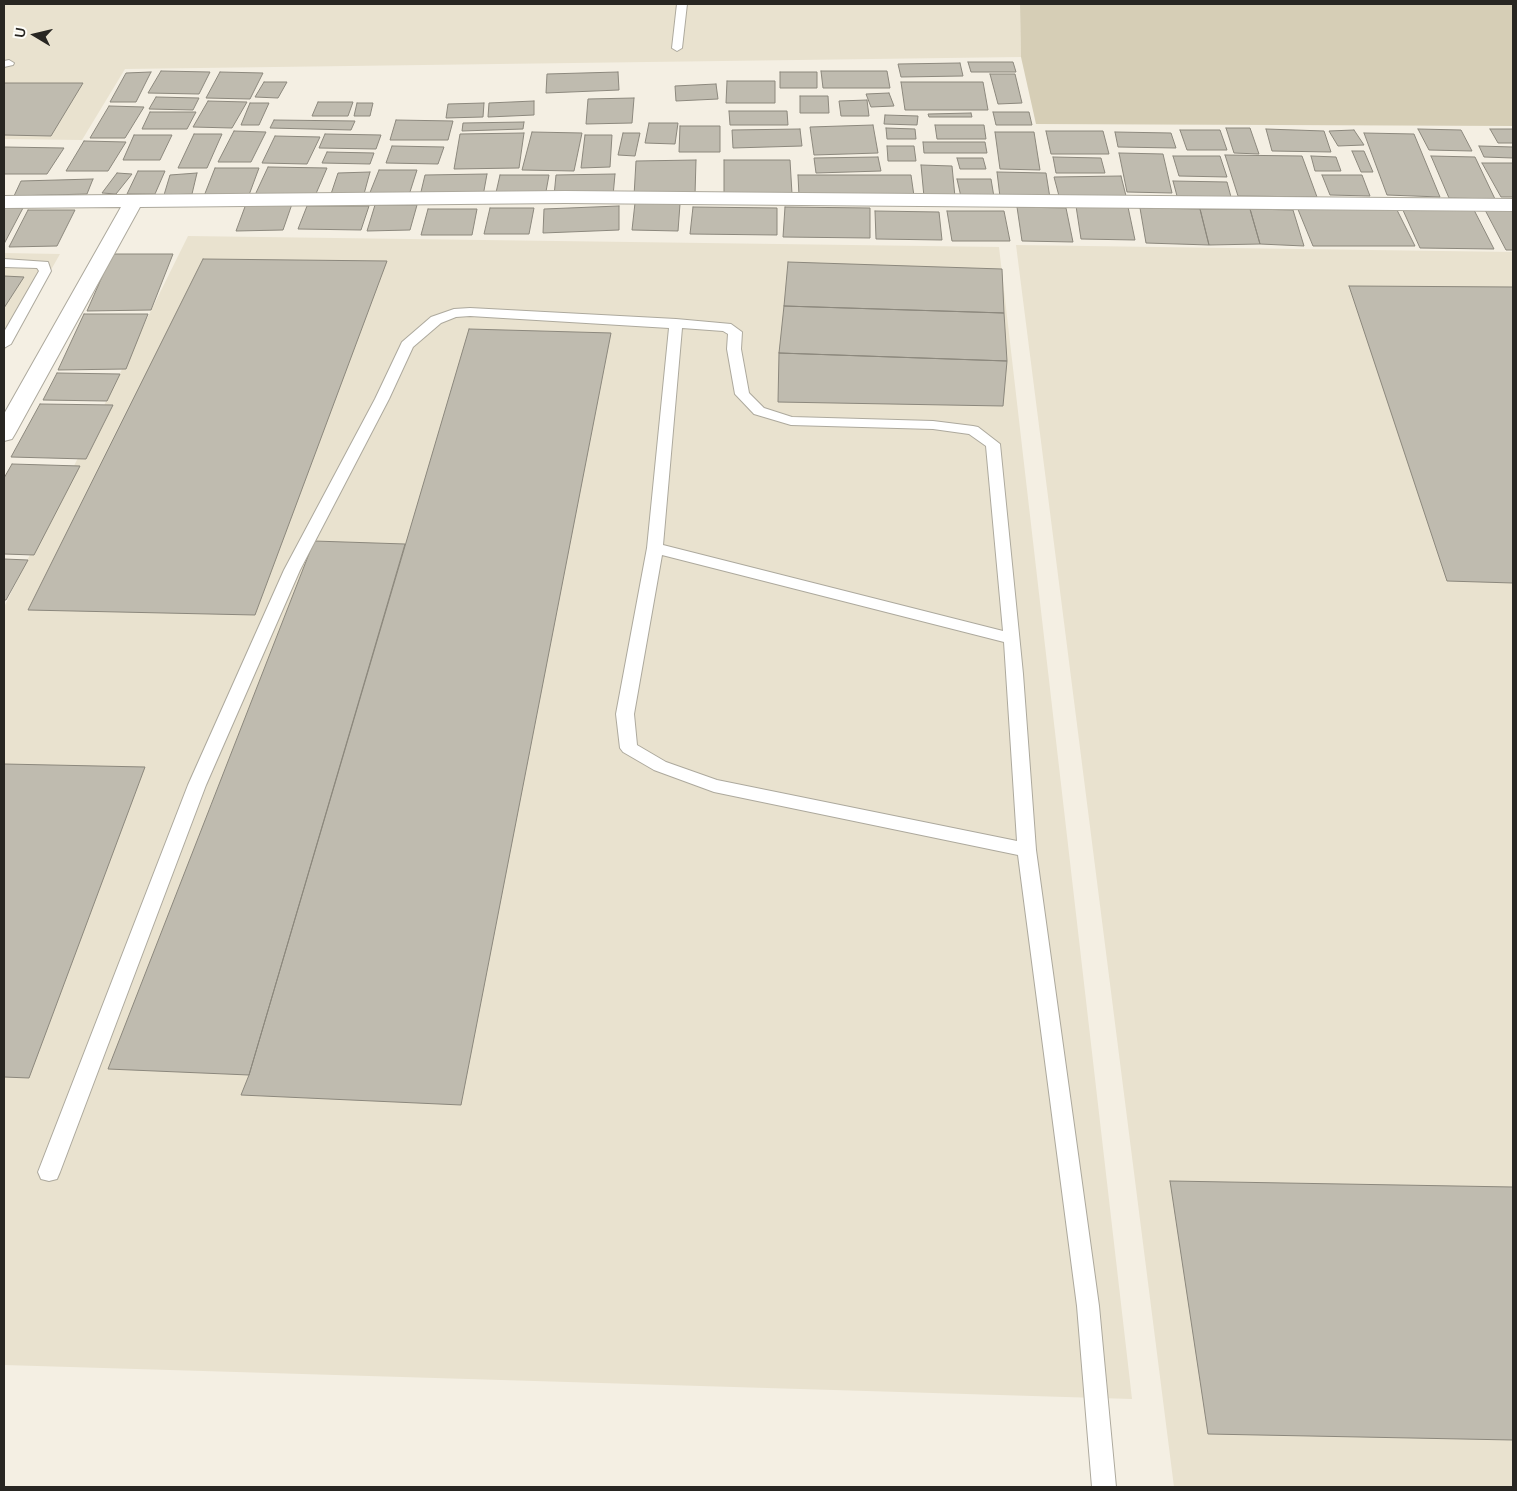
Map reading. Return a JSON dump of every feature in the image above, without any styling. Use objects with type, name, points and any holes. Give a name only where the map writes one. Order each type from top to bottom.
[{"type":"street","points":[[4,202],[565,197],[1513,205]]},
{"type":"street","points":[[4,434],[133,202]]},
{"type":"lane","points":[[677,48],[682,4]]},
{"type":"lane","points":[[4,263],[43,265],[45,271],[4,344]]},
{"type":"lane","points":[[49,1172],[197,785],[292,570],[382,399],[407,345],[436,320],[454,313],[470,312],[726,327],[735,332],[734,349],[742,394],[759,411],[791,421],[934,425],[973,430],[992,444],[1014,674],[1027,850],[1088,1306],[1104,1487]]},
{"type":"lane","points":[[676,323],[655,548],[625,714],[629,748],[660,766],[714,786],[1027,850]]},
{"type":"lane","points":[[655,548],[1010,638]]},
{"type":"shaded area","points":[[4,4],[1020,4],[1021,57],[125,69],[82,140],[4,139]]},
{"type":"shaded area","points":[[1020,4],[1513,4],[1513,126],[1036,124],[1021,57]]},
{"type":"shaded area","points":[[188,236],[999,247],[1132,1399],[4,1365],[4,607]]},
{"type":"shaded area","points":[[1016,245],[1513,252],[1513,1487],[1174,1487]]},
{"type":"shaded area","points":[[4,253],[60,254],[4,352]]},
{"type":"building","points":[[968,62],[1013,62],[1016,72],[971,72]]},
{"type":"building","points":[[960,63],[963,76],[901,77],[898,64]]},
{"type":"building","points":[[161,71],[210,72],[199,94],[148,93]]},
{"type":"building","points":[[821,71],[887,71],[890,88],[823,88]]},
{"type":"building","points":[[151,72],[136,102],[110,102],[126,73]]},
{"type":"building","points":[[220,72],[263,73],[250,99],[206,98]]},
{"type":"building","points":[[618,72],[619,90],[546,93],[547,74]]},
{"type":"building","points":[[780,72],[817,72],[817,88],[780,88]]},
{"type":"building","points":[[990,74],[1015,74],[1022,103],[998,104]]},
{"type":"building","points":[[727,81],[775,81],[775,103],[726,103]]},
{"type":"building","points":[[264,82],[287,82],[278,98],[255,97]]},
{"type":"building","points":[[901,82],[983,82],[988,110],[905,110]]},
{"type":"building","points":[[4,83],[83,83],[51,136],[4,135]]},
{"type":"building","points":[[716,84],[718,99],[676,101],[675,86]]},
{"type":"building","points":[[889,93],[894,106],[871,107],[866,94]]},
{"type":"building","points":[[800,96],[828,96],[829,113],[800,113]]},
{"type":"building","points":[[156,97],[199,98],[193,110],[149,109]]},
{"type":"building","points":[[634,98],[632,123],[586,124],[588,99]]},
{"type":"building","points":[[867,100],[869,116],[841,116],[839,101]]},
{"type":"building","points":[[208,101],[247,102],[232,128],[193,127]]},
{"type":"building","points":[[534,101],[534,115],[488,117],[489,103]]},
{"type":"building","points":[[318,102],[353,102],[348,116],[312,116]]},
{"type":"building","points":[[250,103],[269,103],[259,125],[241,125]]},
{"type":"building","points":[[357,103],[373,103],[370,116],[354,116]]},
{"type":"building","points":[[484,103],[483,117],[446,118],[448,104]]},
{"type":"building","points":[[109,106],[144,107],[125,138],[90,138]]},
{"type":"building","points":[[729,111],[787,111],[788,125],[730,125]]},
{"type":"building","points":[[150,112],[196,112],[187,129],[142,129]]},
{"type":"building","points":[[993,112],[1029,112],[1032,125],[996,125]]},
{"type":"building","points":[[971,113],[972,117],[929,117],[928,114]]},
{"type":"building","points":[[885,115],[918,116],[917,125],[884,124]]},
{"type":"building","points":[[274,120],[355,121],[351,130],[270,128]]},
{"type":"building","points":[[396,120],[453,121],[448,140],[390,140]]},
{"type":"building","points":[[524,122],[523,129],[462,131],[463,123]]},
{"type":"building","points":[[649,123],[678,123],[675,144],[645,143]]},
{"type":"building","points":[[873,125],[878,153],[814,155],[810,127]]},
{"type":"building","points":[[935,125],[984,125],[986,139],[937,139]]},
{"type":"building","points":[[680,126],[720,126],[720,152],[679,152]]},
{"type":"building","points":[[886,128],[915,129],[916,139],[887,139]]},
{"type":"building","points":[[1226,128],[1250,128],[1259,154],[1234,153]]},
{"type":"building","points":[[800,129],[802,146],[733,148],[732,130]]},
{"type":"building","points":[[1266,129],[1324,131],[1331,152],[1272,151]]},
{"type":"building","points":[[1418,129],[1461,130],[1472,151],[1429,150]]},
{"type":"building","points":[[1490,129],[1513,129],[1513,143],[1498,143]]},
{"type":"building","points":[[1180,130],[1220,130],[1227,150],[1187,150]]},
{"type":"building","points":[[1354,130],[1364,145],[1338,146],[1329,131]]},
{"type":"building","points":[[234,131],[266,132],[251,162],[218,162]]},
{"type":"building","points":[[1046,131],[1103,131],[1109,154],[1051,154]]},
{"type":"building","points":[[532,132],[582,133],[574,171],[522,170]]},
{"type":"building","points":[[995,132],[1034,132],[1040,170],[1000,169]]},
{"type":"building","points":[[1115,132],[1171,133],[1176,148],[1118,147]]},
{"type":"building","points":[[524,133],[519,168],[454,169],[460,134]]},
{"type":"building","points":[[623,133],[640,133],[635,156],[618,155]]},
{"type":"building","points":[[1364,133],[1414,134],[1440,197],[1387,195]]},
{"type":"building","points":[[194,134],[222,134],[207,168],[178,168]]},
{"type":"building","points":[[325,134],[381,135],[376,149],[319,148]]},
{"type":"building","points":[[134,135],[172,135],[160,160],[123,160]]},
{"type":"building","points":[[585,135],[612,135],[610,167],[581,168]]},
{"type":"building","points":[[275,136],[320,137],[307,164],[262,163]]},
{"type":"building","points":[[84,141],[126,142],[108,171],[66,171]]},
{"type":"building","points":[[923,142],[985,142],[987,153],[924,153]]},
{"type":"building","points":[[392,146],[444,147],[438,164],[386,163]]},
{"type":"building","points":[[887,146],[914,146],[916,161],[888,161]]},
{"type":"building","points":[[1479,146],[1513,147],[1513,158],[1484,157]]},
{"type":"building","points":[[4,147],[64,148],[47,174],[4,174]]},
{"type":"building","points":[[1352,151],[1364,151],[1373,172],[1361,172]]},
{"type":"building","points":[[327,152],[374,153],[370,164],[322,163]]},
{"type":"building","points":[[1119,153],[1163,154],[1172,193],[1127,192]]},
{"type":"building","points":[[1225,155],[1302,156],[1317,197],[1238,196]]},
{"type":"building","points":[[1173,156],[1220,156],[1227,177],[1179,176]]},
{"type":"building","points":[[1311,156],[1336,157],[1341,171],[1315,171]]},
{"type":"building","points":[[1431,156],[1475,157],[1495,199],[1449,198]]},
{"type":"building","points":[[878,157],[881,171],[816,173],[814,158]]},
{"type":"building","points":[[1053,157],[1101,158],[1105,173],[1056,173]]},
{"type":"building","points":[[957,158],[983,158],[986,169],[960,169]]},
{"type":"building","points":[[696,160],[695,195],[634,196],[636,161]]},
{"type":"building","points":[[724,160],[790,160],[792,194],[724,194]]},
{"type":"building","points":[[1482,163],[1513,163],[1513,197],[1501,197]]},
{"type":"building","points":[[921,165],[952,166],[955,197],[924,197]]},
{"type":"building","points":[[268,167],[327,168],[315,196],[255,195]]},
{"type":"building","points":[[215,168],[259,168],[249,195],[204,196]]},
{"type":"building","points":[[379,170],[417,170],[409,195],[369,195]]},
{"type":"building","points":[[138,171],[165,171],[155,194],[127,194]]},
{"type":"building","points":[[370,172],[364,194],[331,194],[338,173]]},
{"type":"building","points":[[997,172],[1046,173],[1050,198],[1000,197]]},
{"type":"building","points":[[117,173],[132,174],[116,194],[102,193]]},
{"type":"building","points":[[197,173],[192,194],[164,195],[170,175]]},
{"type":"building","points":[[487,174],[483,196],[420,196],[425,175]]},
{"type":"building","points":[[615,174],[613,196],[554,196],[556,175]]},
{"type":"building","points":[[500,175],[549,175],[545,197],[495,197]]},
{"type":"building","points":[[798,175],[911,175],[914,196],[799,196]]},
{"type":"building","points":[[1322,175],[1362,175],[1370,196],[1330,195]]},
{"type":"building","points":[[1121,176],[1126,196],[1059,196],[1054,177]]},
{"type":"building","points":[[93,179],[87,194],[14,196],[21,181]]},
{"type":"building","points":[[957,179],[991,179],[994,197],[961,197]]},
{"type":"building","points":[[1173,181],[1227,182],[1231,197],[1177,196]]},
{"type":"building","points":[[635,203],[680,204],[678,231],[632,230]]},
{"type":"building","points":[[246,204],[292,204],[283,230],[236,231]]},
{"type":"building","points":[[375,205],[417,205],[410,230],[367,231]]},
{"type":"building","points":[[307,206],[369,206],[361,230],[298,229]]},
{"type":"building","points":[[619,206],[619,230],[543,233],[544,209]]},
{"type":"building","points":[[1076,206],[1128,207],[1135,240],[1081,239]]},
{"type":"building","points":[[693,207],[777,208],[777,235],[690,234]]},
{"type":"building","points":[[785,207],[870,208],[870,238],[783,237]]},
{"type":"building","points":[[1017,207],[1066,208],[1073,242],[1022,241]]},
{"type":"building","points":[[1297,207],[1396,208],[1415,246],[1313,246]]},
{"type":"building","points":[[4,208],[23,208],[4,244]]},
{"type":"building","points":[[490,208],[534,208],[529,234],[484,234]]},
{"type":"building","points":[[1140,208],[1200,209],[1209,245],[1146,243]]},
{"type":"building","points":[[1402,208],[1473,208],[1494,249],[1420,248]]},
{"type":"building","points":[[1484,208],[1513,208],[1513,250],[1506,250]]},
{"type":"building","points":[[428,209],[477,209],[472,235],[421,235]]},
{"type":"building","points":[[1200,209],[1250,209],[1260,244],[1209,245]]},
{"type":"building","points":[[1250,209],[1293,210],[1304,246],[1260,244]]},
{"type":"building","points":[[28,210],[75,210],[57,246],[9,247]]},
{"type":"building","points":[[875,211],[939,212],[942,240],[876,239]]},
{"type":"building","points":[[947,211],[1004,211],[1010,241],[952,241]]},
{"type":"building","points":[[112,254],[173,254],[151,310],[87,311]]},
{"type":"building","points":[[203,259],[387,261],[255,615],[28,610]]},
{"type":"building","points":[[788,262],[1002,269],[1004,313],[784,306]]},
{"type":"building","points":[[4,276],[24,277],[4,308]]},
{"type":"building","points":[[1349,286],[1513,287],[1513,583],[1447,581]]},
{"type":"building","points":[[784,306],[1004,313],[1007,361],[779,353]]},
{"type":"building","points":[[84,314],[148,314],[126,369],[58,370]]},
{"type":"building","points":[[469,329],[611,333],[461,1105],[241,1095],[249,1075]]},
{"type":"building","points":[[779,353],[1007,361],[1003,406],[778,402]]},
{"type":"building","points":[[57,373],[120,374],[107,401],[43,400]]},
{"type":"building","points":[[40,404],[113,405],[86,459],[11,457]]},
{"type":"building","points":[[12,464],[80,466],[34,555],[4,554],[4,478]]},
{"type":"building","points":[[314,541],[405,544],[249,1075],[108,1069]]},
{"type":"building","points":[[4,559],[28,560],[6,600],[4,600]]},
{"type":"building","points":[[4,764],[145,767],[29,1078],[4,1077]]},
{"type":"building","points":[[1170,1181],[1513,1187],[1513,1440],[1208,1434]]}]
